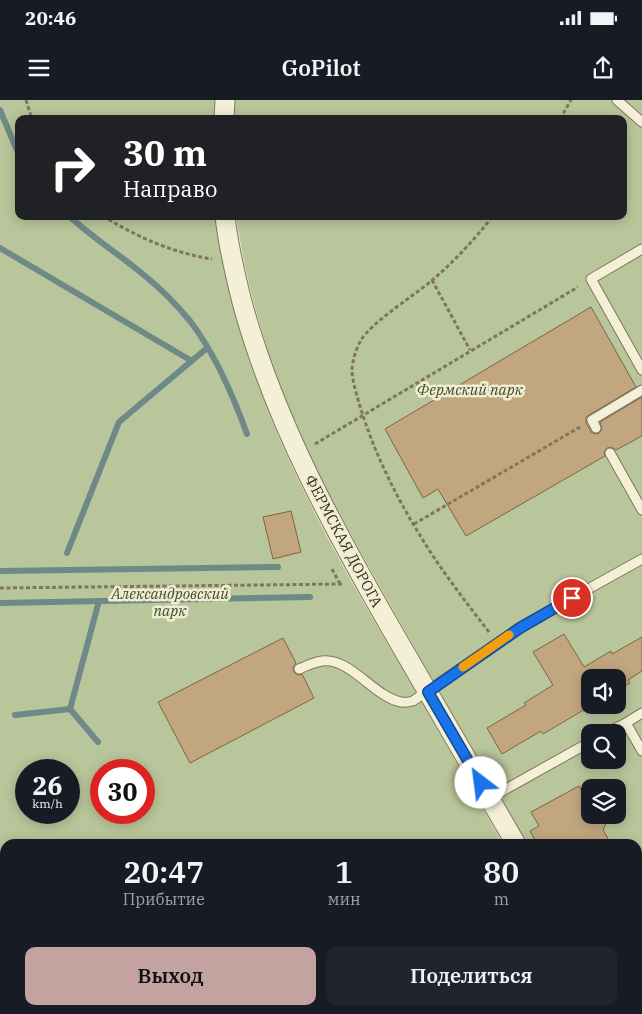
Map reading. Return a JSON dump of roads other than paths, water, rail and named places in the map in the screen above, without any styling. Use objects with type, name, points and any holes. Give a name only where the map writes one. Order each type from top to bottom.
[{"type":"street","points":[[224,115],[225,100]]},
{"type":"street","name":"ФЕРМСКАЯ ДОРОГА","points":[[227,220],[233,261],[246,316],[259,359],[298,454],[323,507],[364,582],[513,839]]},
{"type":"lane","points":[[617,100],[642,122]]},
{"type":"lane","points":[[642,248],[591,279],[642,370]]},
{"type":"lane","points":[[594,424],[642,390]]},
{"type":"lane","points":[[610,453],[642,510]]},
{"type":"lane","points":[[299,669],[323,660],[333,661],[350,670],[386,696],[402,702],[413,701],[520,628],[642,559]]},
{"type":"lane","points":[[642,713],[626,723],[642,751]]},
{"type":"lane","points":[[490,798],[581,747]]},
{"type":"waterway","points":[[0,110],[15,146]]},
{"type":"waterway","points":[[74,220],[163,291],[190,321],[199,333],[223,376],[247,434]]},
{"type":"waterway","points":[[0,248],[190,360]]},
{"type":"waterway","points":[[67,553],[119,422],[207,348]]},
{"type":"waterway","points":[[0,571],[278,567]]},
{"type":"waterway","points":[[0,603],[310,597]]},
{"type":"waterway","points":[[98,742],[70,709],[99,601]]},
{"type":"waterway","points":[[15,715],[70,709]]},
{"type":"park label","name":"Фермский парк","points":[[470,389]]},
{"type":"park label","name":"Александровский парк","points":[[170,602]]}]
